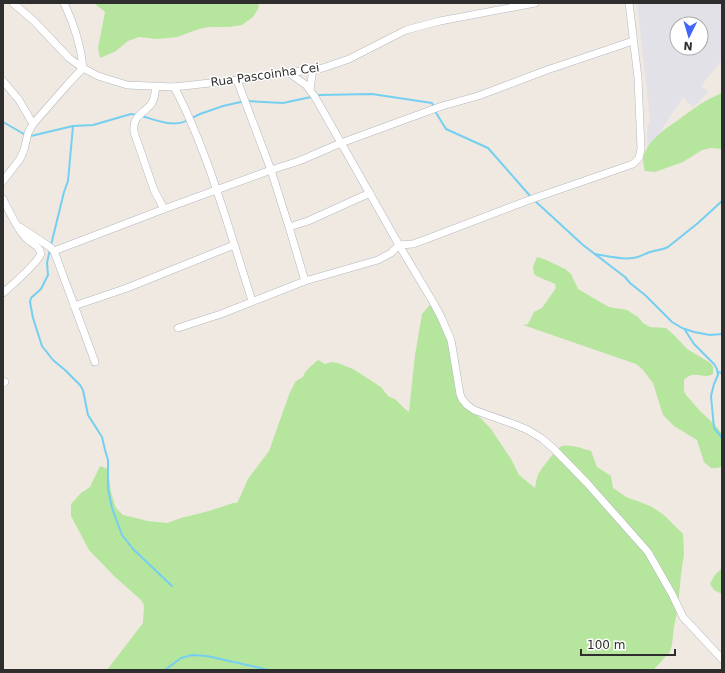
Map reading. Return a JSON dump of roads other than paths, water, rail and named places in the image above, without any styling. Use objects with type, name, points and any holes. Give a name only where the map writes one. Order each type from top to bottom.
[{"type":"street","name":"Rua Pascoinha Cei","points":[[14,3],[34,21],[69,58],[83,68],[98,76],[127,84],[156,87],[174,87],[237,80],[323,68],[349,59],[406,30],[447,20],[535,3]]},
{"type":"street","points":[[3,181],[20,159],[28,133],[33,124],[83,68],[81,52],[75,29],[64,3]]},
{"type":"street","points":[[178,328],[221,314],[305,281],[378,260],[399,245],[413,244],[529,200],[633,164],[639,158],[641,149],[638,78],[629,3]]},
{"type":"street","points":[[54,251],[164,209],[271,170],[298,162],[341,143],[442,106],[478,96],[633,40]]},
{"type":"street","points":[[310,89],[312,69]]},
{"type":"street","points":[[288,72],[310,89],[321,106],[441,317],[451,340],[462,399],[474,410],[528,430],[553,448],[587,483],[648,552],[672,594],[683,617],[722,659]]},
{"type":"street","points":[[237,80],[271,170],[305,281]]},
{"type":"street","points":[[3,81],[19,100],[33,124]]},
{"type":"street","points":[[156,87],[152,102],[137,118],[134,124],[134,132],[154,190],[164,209]]},
{"type":"street","points":[[174,87],[193,126],[217,190],[252,301]]},
{"type":"street","points":[[289,227],[308,221],[370,193]]},
{"type":"street","points":[[3,199],[17,225],[26,238],[40,250],[41,254],[13,285],[3,293]]},
{"type":"street","points":[[17,225],[54,251],[95,362]]},
{"type":"street","points":[[74,306],[127,288],[234,244]]},
{"type":"waterway","points":[[316,96],[372,94],[432,103],[434,107]]},
{"type":"waterway","points":[[192,118],[223,106],[245,101],[283,103],[311,97]]},
{"type":"waterway","points":[[435,111],[446,129],[488,148],[531,197]]},
{"type":"waterway","points":[[3,122],[24,134],[31,136],[73,126],[93,125],[131,114],[137,115]]},
{"type":"waterway","points":[[142,116],[171,123],[188,120]]},
{"type":"waterway","points":[[51,245],[68,181],[73,126]]},
{"type":"waterway","points":[[534,200],[583,245],[625,277],[672,322],[682,328],[694,332],[710,335],[722,334]]},
{"type":"waterway","points":[[595,254],[614,258],[628,258],[637,257],[666,248],[698,223],[722,201]]},
{"type":"waterway","points":[[50,249],[47,263],[48,275],[41,289],[31,298],[30,302],[33,318],[42,346],[53,360],[65,370],[83,390],[88,415],[102,437],[108,460],[108,489],[112,508],[122,535],[133,549],[172,586]]},
{"type":"waterway","points":[[685,330],[694,344],[717,369],[718,375],[711,396],[714,428],[722,439]]},
{"type":"waterway","points":[[718,372],[722,373]]},
{"type":"waterway","points":[[165,670],[181,658],[192,655],[207,656],[269,670]]}]
